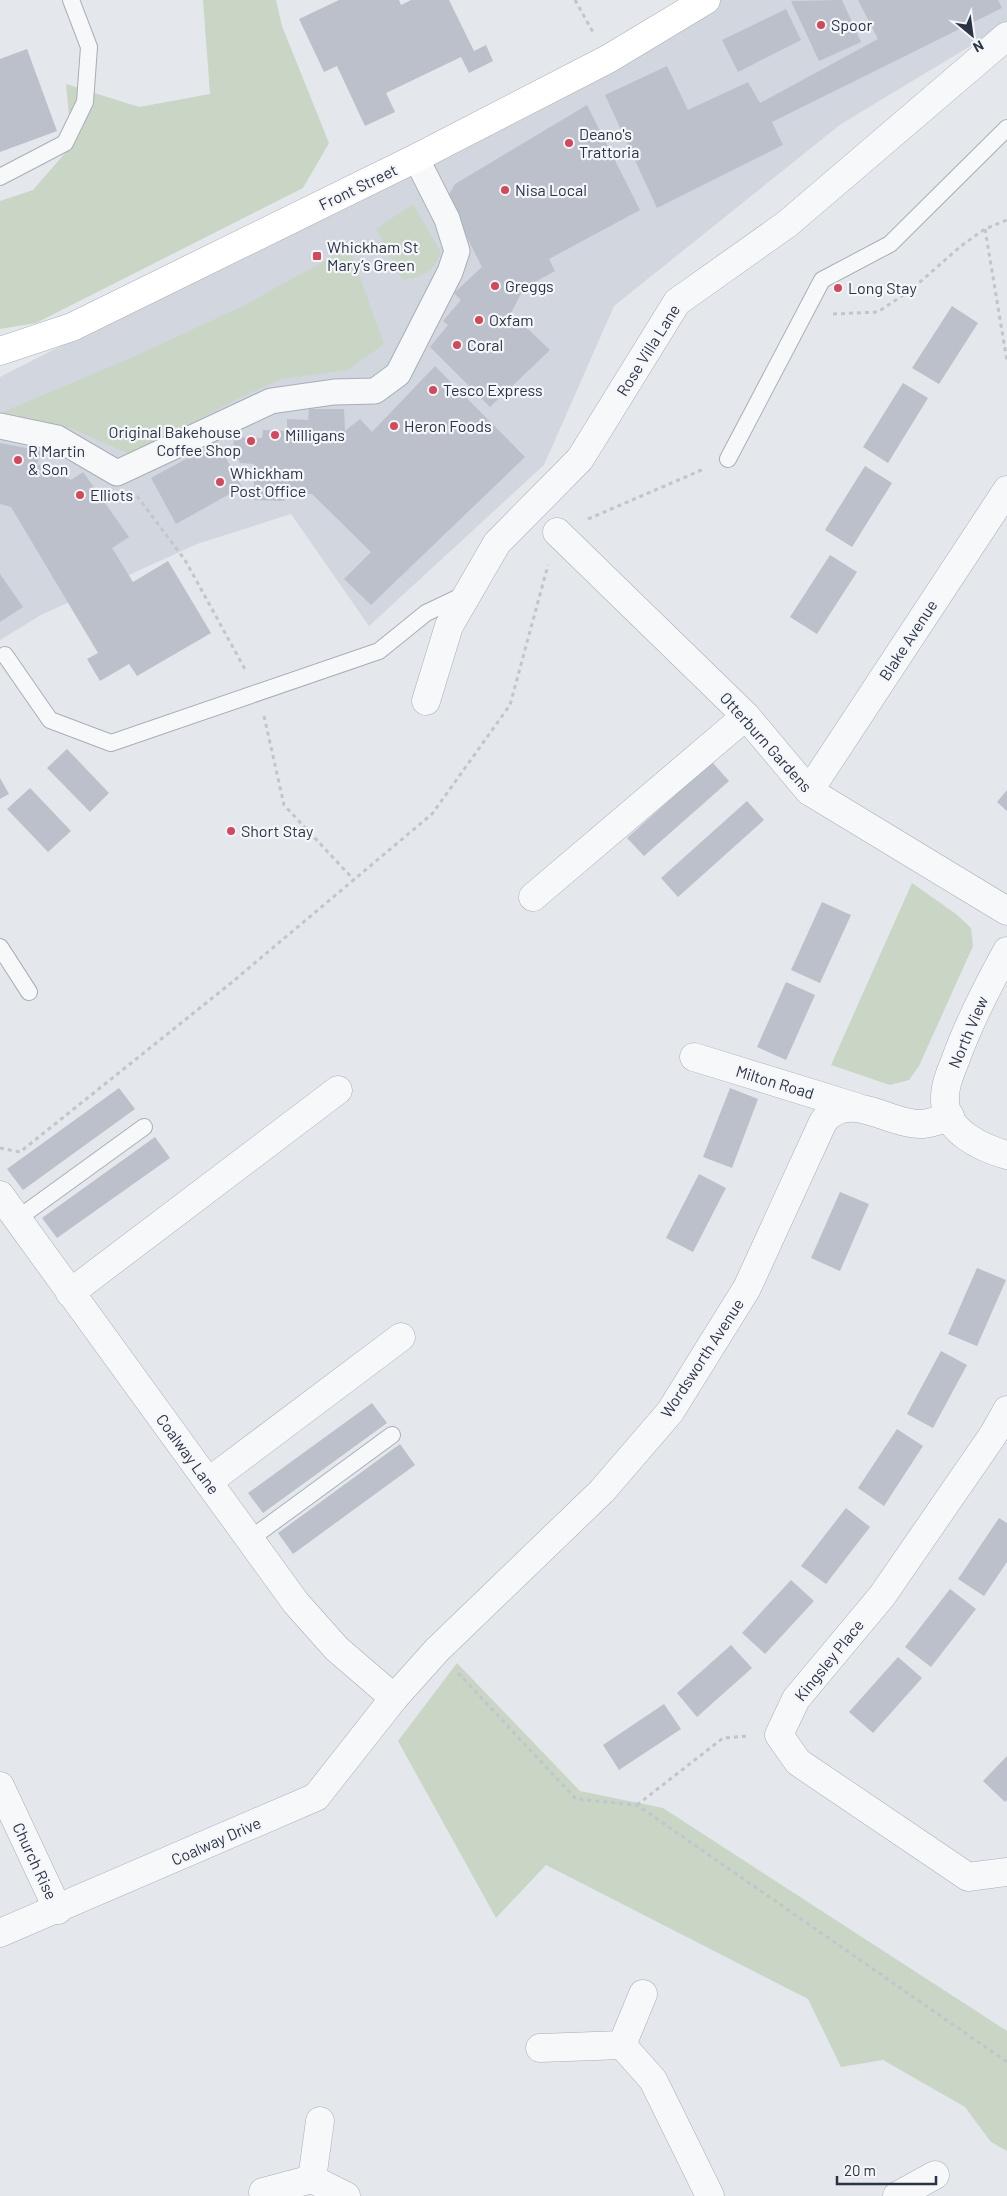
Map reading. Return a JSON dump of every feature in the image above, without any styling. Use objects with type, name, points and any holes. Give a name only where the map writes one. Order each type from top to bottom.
[{"type":"main road","name":"Front Street","points":[[0,352],[72,327],[416,158],[608,60],[706,0]]},
{"type":"street","name":"Rose Villa Lane","points":[[426,701],[450,626],[496,544],[580,459],[677,302],[787,224],[1007,36]]},
{"type":"street","points":[[0,426],[57,438],[117,473],[271,401],[334,392],[375,391],[398,374],[450,272],[457,251],[447,219],[416,158]]},
{"type":"street","name":"Blake Avenue","points":[[808,791],[1007,490]]},
{"type":"street","name":"Otterburn Gardens","points":[[557,532],[746,716],[808,791],[1007,911]]},
{"type":"street","points":[[533,897],[746,716]]},
{"type":"street","name":"North View","points":[[950,1116],[944,1102],[946,1083],[978,1003],[1007,951]]},
{"type":"street","name":"Milton Road","points":[[694,1057],[856,1107]]},
{"type":"street","points":[[70,1292],[338,1090]]},
{"type":"street","name":"Wordsworth Avenue","points":[[394,1698],[437,1650],[602,1492],[670,1412],[747,1288],[823,1122],[828,1115],[836,1110],[856,1107],[910,1123],[931,1123],[950,1116]]},
{"type":"street","points":[[950,1116],[967,1138],[993,1151],[1007,1155]]},
{"type":"street","name":"Coalway Lane","points":[[0,1196],[296,1603],[337,1649],[394,1698]]},
{"type":"street","points":[[208,1482],[401,1337]]},
{"type":"street","name":"Kingsley Place","points":[[779,1735],[796,1699],[882,1596],[993,1435],[1007,1410]]},
{"type":"street","name":"Coalway Drive","points":[[0,1933],[58,1910],[316,1797],[394,1698]]},
{"type":"street","points":[[779,1735],[798,1762],[968,1877],[1007,1872]]},
{"type":"street","name":"Church Rise","points":[[0,1786],[58,1910]]},
{"type":"street","points":[[622,2045],[643,1994]]},
{"type":"street","points":[[540,2048],[622,2045]]},
{"type":"street","points":[[622,2045],[653,2080],[710,2196]]},
{"type":"street","points":[[312,2179],[320,2120]]},
{"type":"street","points":[[897,2196],[935,2175]]},
{"type":"street","points":[[263,2192],[312,2179],[346,2196]]},
{"type":"lane","points":[[0,178],[65,142],[85,102],[89,47],[71,0]]},
{"type":"lane","points":[[728,458],[822,280],[890,244],[1007,128]]},
{"type":"lane","points":[[5,655],[50,720],[111,743],[379,651],[426,613],[468,593]]},
{"type":"lane","points":[[0,947],[29,992]]},
{"type":"lane","points":[[17,1219],[144,1127]]},
{"type":"lane","points":[[250,1539],[392,1435]]},
{"type":"path","points":[[574,0],[608,60]]},
{"type":"path","points":[[804,315],[878,312],[912,289],[961,246],[985,230],[1007,220]]},
{"type":"path","points":[[985,230],[1007,361]]},
{"type":"path","points":[[0,1148],[20,1152],[223,989],[432,814],[510,705],[557,532],[728,458]]},
{"type":"path","points":[[117,473],[148,509],[185,560],[258,692],[284,805],[354,880]]},
{"type":"path","points":[[437,1650],[576,1799],[637,1805],[1007,2062]]},
{"type":"path","points":[[637,1805],[723,1738],[779,1735]]},
{"type":"shaded area","points":[[718,0],[1007,0],[1007,24],[841,124],[614,306],[544,465],[369,626],[291,514],[197,544],[41,615],[0,640],[0,377],[680,31]]},
{"type":"green space","points":[[203,0],[276,0],[282,26],[329,143],[303,188],[36,323],[0,329],[0,201],[33,190],[72,145],[66,84],[139,107],[210,94]]},
{"type":"green space","points":[[413,204],[441,252],[434,265],[426,273],[402,280],[376,229]]},
{"type":"green space","points":[[349,247],[384,344],[348,370],[282,379],[239,398],[131,455],[71,428],[3,412],[131,358],[243,306]]},
{"type":"green space","points":[[912,883],[956,914],[971,928],[973,946],[919,1066],[909,1080],[890,1085],[831,1065]]},
{"type":"green space","points":[[457,1663],[580,1791],[663,1808],[1007,2031],[1007,2151],[991,2142],[965,2107],[883,2060],[841,2067],[808,1999],[546,1865],[496,1918],[398,1741]]},
{"type":"building","points":[[339,0],[399,0],[401,5],[411,0],[449,0],[474,51],[486,45],[493,61],[469,73],[461,57],[386,93],[395,112],[365,126],[337,66],[324,72],[299,19]]},
{"type":"building","points":[[842,0],[861,42],[819,61],[791,1]]},
{"type":"building","points":[[858,0],[998,0],[1002,8],[772,122],[783,145],[657,208],[605,95],[667,66],[688,110],[748,82],[760,103],[878,39]]},
{"type":"building","points":[[786,9],[801,40],[738,72],[722,40]]},
{"type":"building","points":[[27,49],[57,131],[0,152],[0,59]]},
{"type":"building","points":[[587,105],[640,210],[549,259],[555,271],[524,288],[511,313],[550,350],[490,407],[430,347],[448,325],[443,321],[461,300],[454,293],[482,267],[447,198],[455,184]]},
{"type":"building","points":[[952,306],[978,323],[939,384],[912,368]]},
{"type":"building","points":[[435,366],[525,457],[371,605],[344,579],[371,552],[312,494],[284,494],[284,501],[254,500],[254,464],[240,463],[233,452],[234,437],[262,438],[263,430],[287,431],[287,419],[308,420],[309,409],[344,409],[345,431],[360,419],[372,432]]},
{"type":"building","points":[[903,383],[928,398],[888,463],[863,447]]},
{"type":"building","points":[[217,442],[242,487],[176,524],[151,478]]},
{"type":"building","points":[[0,443],[42,451],[37,464],[71,480],[83,472],[129,537],[112,548],[133,582],[168,561],[211,633],[137,676],[129,664],[100,681],[87,659],[98,653],[11,507],[0,504]]},
{"type":"building","points":[[865,466],[892,483],[852,547],[825,530]]},
{"type":"building","points":[[830,555],[857,572],[817,634],[790,617]]},
{"type":"building","points":[[0,574],[23,607],[0,622]]},
{"type":"building","points":[[67,749],[109,793],[90,812],[47,768]]},
{"type":"building","points":[[712,762],[729,781],[644,856],[627,838]]},
{"type":"building","points":[[0,778],[9,794],[0,799]]},
{"type":"building","points":[[30,788],[71,831],[48,852],[7,809]]},
{"type":"building","points":[[1007,790],[1007,811],[997,802]]},
{"type":"building","points":[[747,801],[764,820],[678,897],[661,878]]},
{"type":"building","points":[[822,902],[851,915],[820,983],[791,970]]},
{"type":"building","points":[[786,982],[815,995],[786,1060],[757,1047]]},
{"type":"building","points":[[119,1088],[135,1109],[23,1190],[7,1169]]},
{"type":"building","points":[[730,1088],[758,1099],[732,1168],[703,1157]]},
{"type":"building","points":[[155,1137],[170,1158],[57,1238],[42,1218]]},
{"type":"building","points":[[699,1174],[726,1188],[693,1252],[666,1238]]},
{"type":"building","points":[[840,1192],[869,1204],[840,1271],[811,1258]]},
{"type":"building","points":[[977,1268],[1006,1280],[977,1346],[948,1334]]},
{"type":"building","points":[[941,1351],[967,1365],[933,1428],[907,1414]]},
{"type":"building","points":[[372,1403],[387,1423],[263,1513],[248,1493]]},
{"type":"building","points":[[897,1429],[923,1446],[884,1506],[858,1488]]},
{"type":"building","points":[[400,1444],[415,1465],[293,1554],[278,1533]]},
{"type":"building","points":[[846,1508],[870,1527],[826,1584],[801,1566]]},
{"type":"building","points":[[999,1518],[1007,1523],[1007,1562],[984,1596],[958,1579]]},
{"type":"building","points":[[791,1580],[814,1601],[765,1654],[742,1633]]},
{"type":"building","points":[[950,1589],[976,1609],[931,1667],[905,1647]]},
{"type":"building","points":[[731,1645],[752,1668],[697,1717],[677,1693]]},
{"type":"building","points":[[898,1657],[922,1678],[873,1733],[849,1712]]},
{"type":"building","points":[[664,1704],[681,1729],[619,1770],[603,1745]]},
{"type":"building","points":[[1007,1756],[1007,1800],[1005,1802],[983,1781]]},
{"type":"place","name":"Spoor","points":[[821,25]]},
{"type":"place","name":"Deano's Trattoria","points":[[569,143]]},
{"type":"place","name":"Nisa Local","points":[[505,190]]},
{"type":"place","name":"Whickham St Mary’s Green","points":[[317,256]]},
{"type":"place","name":"Greggs","points":[[495,286]]},
{"type":"place","name":"Long Stay","points":[[838,288]]},
{"type":"place","name":"Oxfam","points":[[479,320]]},
{"type":"place","name":"Coral","points":[[457,345]]},
{"type":"place","name":"Tesco Express","points":[[433,390]]},
{"type":"place","name":"Heron Foods","points":[[394,426]]},
{"type":"place","name":"Milligans","points":[[275,435]]},
{"type":"place","name":"Original Bakehouse Coffee Shop","points":[[251,441]]},
{"type":"place","name":"R Martin & Son","points":[[18,460]]},
{"type":"place","name":"Whickham Post Office","points":[[220,482]]},
{"type":"place","name":"Elliots","points":[[80,495]]},
{"type":"place","name":"Short Stay","points":[[231,831]]}]
